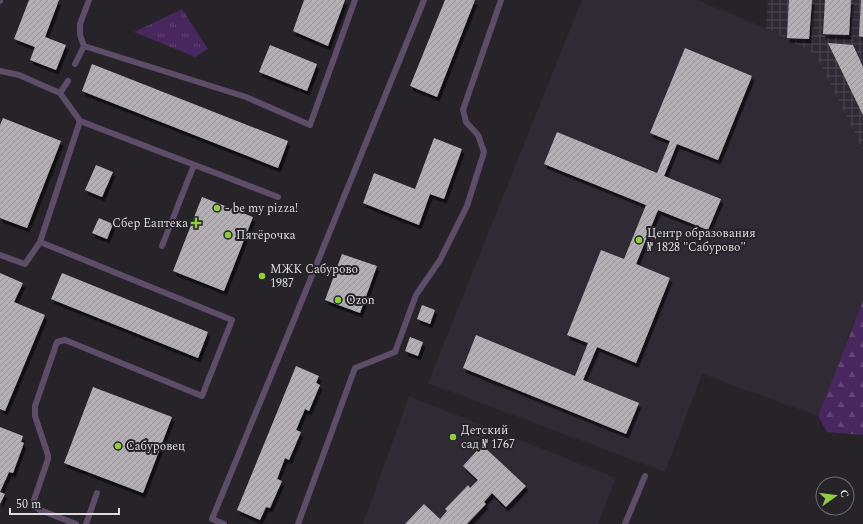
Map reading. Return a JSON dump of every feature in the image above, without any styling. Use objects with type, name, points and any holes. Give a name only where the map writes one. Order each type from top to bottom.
[{"type":"lane","points":[[75,64],[84,46],[80,35],[80,24],[89,0]]},
{"type":"lane","points":[[84,46],[246,96],[310,125],[355,0]]},
{"type":"lane","points":[[224,524],[212,519],[424,0]]},
{"type":"lane","points":[[298,524],[355,368],[395,352],[416,295],[440,260],[467,206],[484,152],[478,135],[466,122],[463,110],[501,0]]},
{"type":"lane","points":[[0,71],[19,75],[60,93],[80,121],[278,197]]},
{"type":"lane","points":[[60,93],[68,81]]},
{"type":"lane","points":[[0,255],[25,264],[40,242],[80,121]]},
{"type":"lane","points":[[162,246],[194,165]]},
{"type":"lane","points":[[40,242],[232,320],[202,396],[65,340],[57,342],[35,406],[35,416],[48,459],[34,504],[36,508],[40,510],[76,524]]},
{"type":"lane","points":[[625,524],[645,476]]},
{"type":"lane","points":[[86,524],[98,493]]},
{"type":"shaded area","points":[[582,0],[697,0],[766,28],[815,54],[863,150],[863,301],[818,416],[702,374],[665,472],[428,383]]},
{"type":"shaded area","points":[[768,0],[863,0],[863,150],[815,54],[766,28]]},
{"type":"shaded area","name":"Детский сад № 1767","points":[[409,396],[616,478],[598,524],[363,524]]},
{"type":"green space","points":[[182,9],[208,49],[195,57],[134,32]]},
{"type":"green space","points":[[863,301],[863,435],[827,432],[818,416]]},
{"type":"building","points":[[29,0],[59,0],[45,37],[66,45],[56,70],[30,60],[35,47],[14,39]]},
{"type":"building","points":[[304,0],[345,0],[328,46],[293,31]]},
{"type":"building","points":[[445,0],[475,0],[437,97],[410,86]]},
{"type":"building","points":[[789,0],[812,0],[809,39],[787,38]]},
{"type":"building","points":[[825,0],[851,0],[849,35],[823,34]]},
{"type":"building","points":[[861,0],[863,0],[863,37],[859,36]]},
{"type":"building","points":[[828,43],[853,45],[863,67],[863,115]]},
{"type":"building","points":[[270,45],[317,64],[307,91],[259,72]]},
{"type":"building","name":"Центр образования № 1828 \"Сабурово\"","points":[[685,48],[752,76],[718,160],[677,144],[664,176],[721,199],[708,230],[658,210],[636,264],[670,278],[636,363],[597,347],[583,380],[639,403],[626,434],[463,368],[476,335],[575,376],[588,343],[567,335],[601,250],[624,259],[646,205],[544,164],[557,132],[657,173],[670,141],[650,133]]},
{"type":"building","points":[[92,64],[288,141],[278,168],[82,91]]},
{"type":"building","points":[[3,118],[61,141],[27,228],[0,218],[0,125]]},
{"type":"building","points":[[434,138],[462,149],[444,199],[430,194],[419,225],[363,203],[374,173],[415,189]]},
{"type":"building","points":[[96,165],[113,172],[102,197],[85,190]]},
{"type":"building","points":[[202,197],[253,217],[224,291],[173,271]]},
{"type":"building","points":[[99,218],[113,224],[107,239],[92,233]]},
{"type":"building","points":[[342,254],[377,266],[360,313],[325,300]]},
{"type":"building","points":[[0,273],[23,283],[14,302],[45,315],[5,411],[0,409]]},
{"type":"building","points":[[62,273],[208,332],[198,358],[51,299]]},
{"type":"building","points":[[422,305],[435,310],[430,324],[417,319]]},
{"type":"building","points":[[410,337],[423,342],[418,356],[405,351]]},
{"type":"building","points":[[296,366],[319,376],[316,383],[320,385],[309,411],[305,409],[296,430],[301,432],[289,460],[285,458],[277,479],[282,481],[270,508],[266,507],[260,520],[237,510]]},
{"type":"building","points":[[93,387],[172,417],[143,493],[64,463]]},
{"type":"building","points":[[0,427],[23,436],[21,442],[24,443],[13,473],[9,472],[0,492]]},
{"type":"building","points":[[482,445],[526,486],[506,507],[492,493],[484,502],[486,504],[467,524],[405,524],[424,504],[440,519],[447,511],[445,509],[468,485],[470,488],[478,480],[463,466]]},
{"type":"building","points":[[0,492],[5,494],[0,504]]},
{"type":"place","name":"- be my pizza!","points":[[217,208]]},
{"type":"place","name":"Сбер Еаптека","points":[[196,223]]},
{"type":"place","name":"Пятёрочка","points":[[228,235]]},
{"type":"place","name":"Центр образования № 1828 \"Сабурово\"","points":[[639,240]]},
{"type":"place","name":"МЖК Сабурово 1987","points":[[262,276]]},
{"type":"place","name":"Ozon","points":[[338,300]]},
{"type":"place","name":"Детский сад № 1767","points":[[453,437]]},
{"type":"place","name":"Сабуровец","points":[[118,446]]}]
